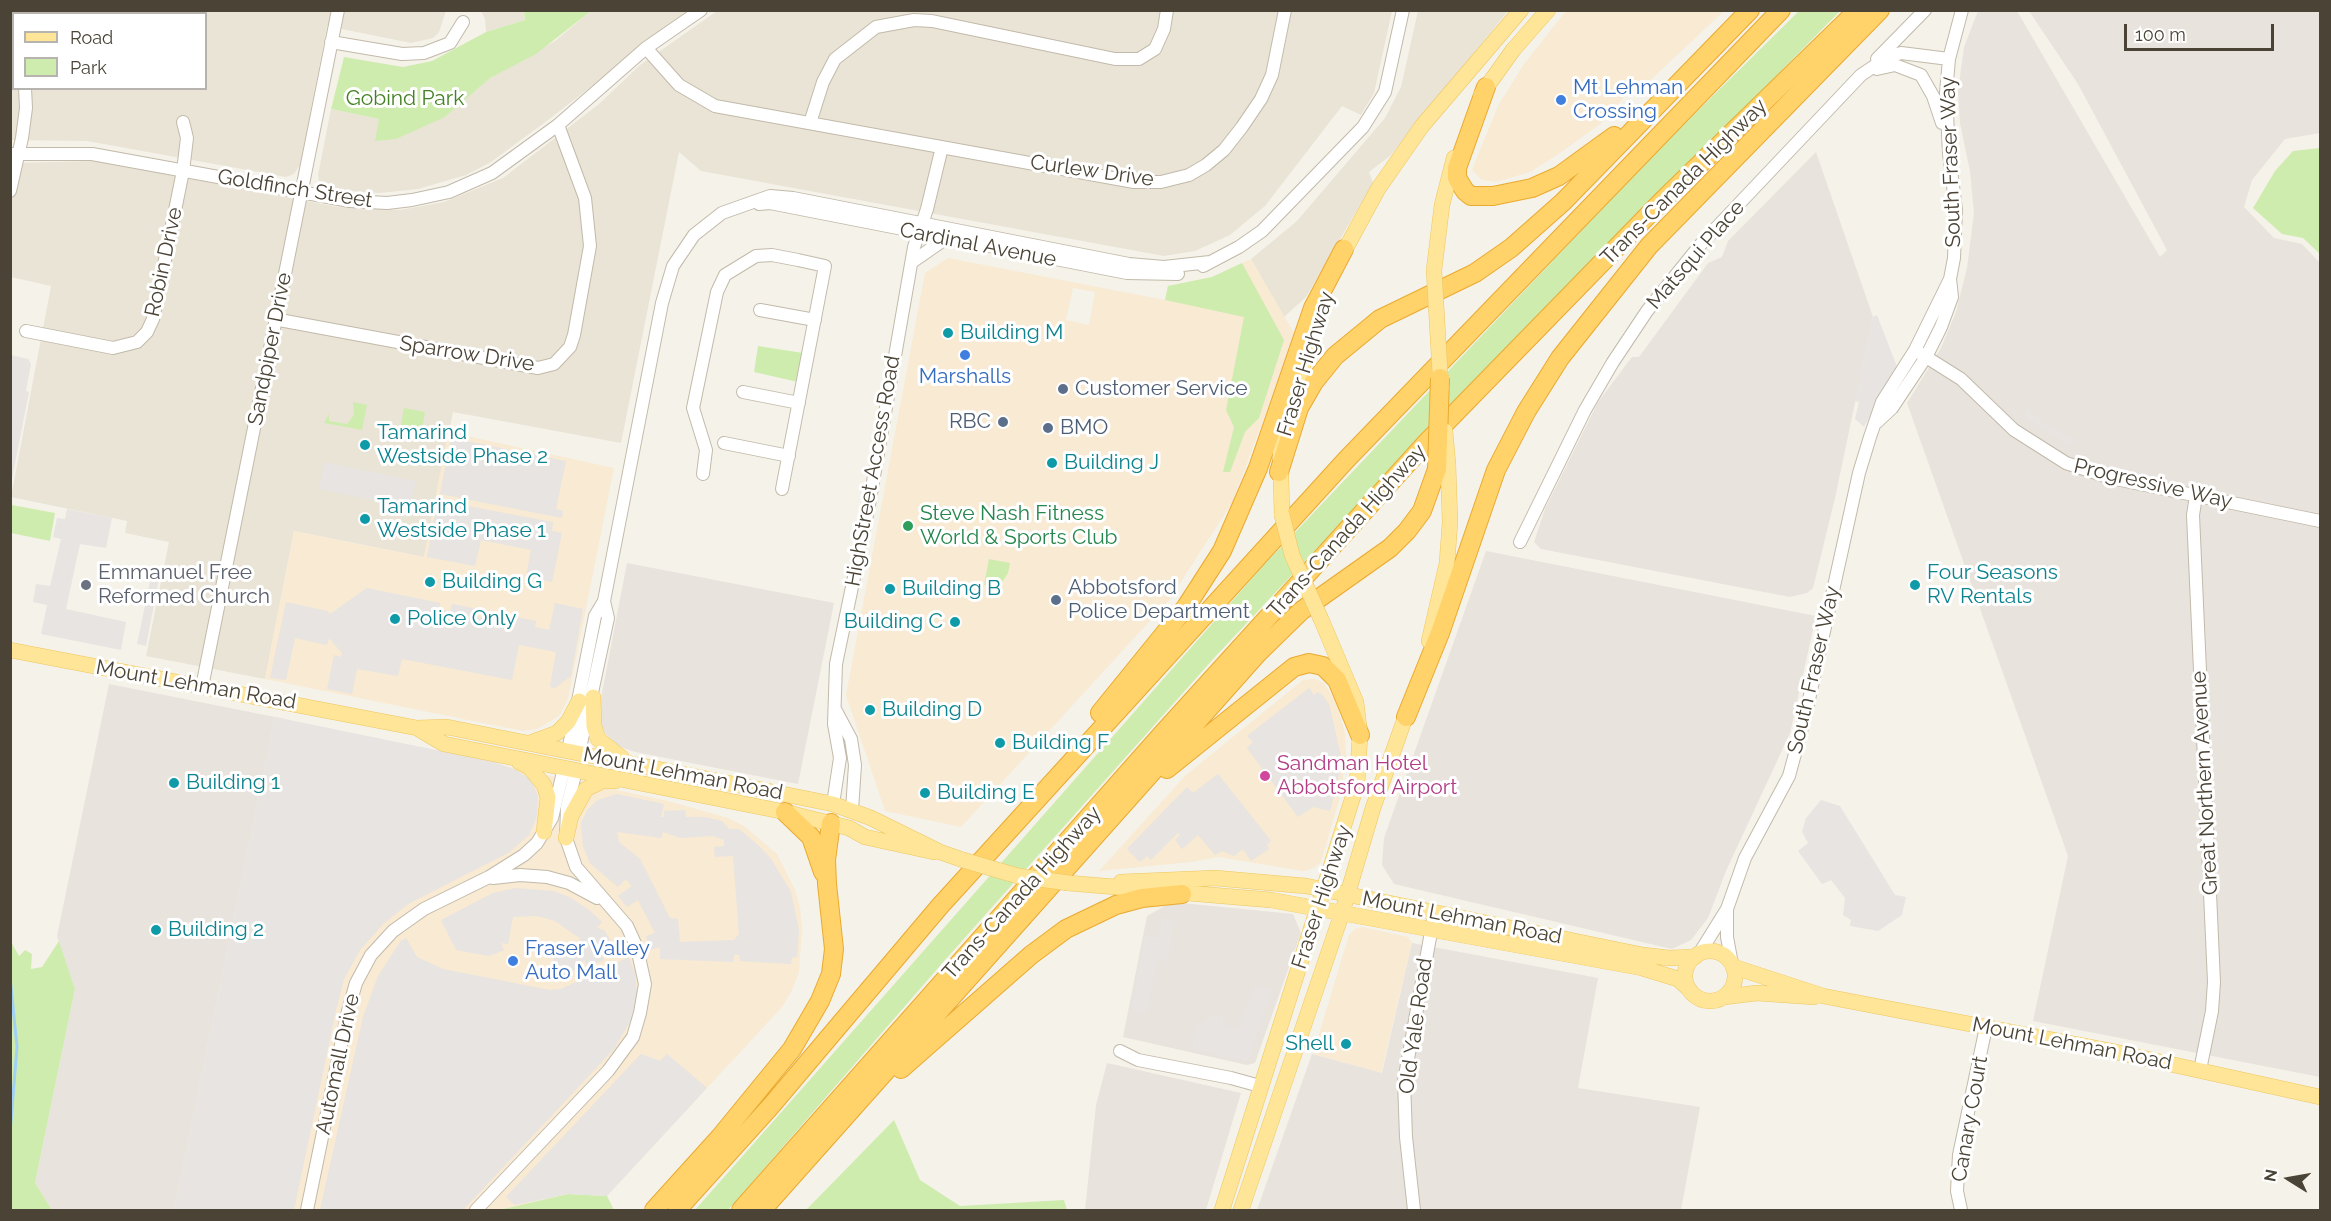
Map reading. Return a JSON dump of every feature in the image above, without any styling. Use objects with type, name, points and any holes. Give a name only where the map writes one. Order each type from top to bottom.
[{"type":"highway","points":[[1280,472],[1299,408],[1314,382],[1335,356],[1380,319],[1494,262],[1563,201],[1750,10]]},
{"type":"highway","points":[[940,906],[1346,460],[1781,10]]},
{"type":"highway","name":"Trans-Canada Highway","points":[[741,1210],[1163,733],[1426,443],[1661,202],[1858,10]]},
{"type":"highway","points":[[1406,717],[1440,633],[1496,470],[1526,412],[1560,358],[1649,246],[1880,10]]},
{"type":"highway","points":[[1486,87],[1457,168],[1457,178],[1465,191],[1481,197],[1533,188],[1559,176],[1616,134],[1699,62]]},
{"type":"highway","points":[[677,1210],[770,1107],[940,906],[1186,607],[1222,551],[1258,468],[1313,308],[1344,249]]},
{"type":"highway","points":[[762,1210],[1283,627],[1390,548],[1407,531],[1422,511],[1442,466],[1440,378]]},
{"type":"highway","points":[[1111,818],[1177,760],[1294,667],[1309,663],[1323,666],[1337,680],[1360,735]]},
{"type":"highway","points":[[785,812],[811,837],[826,884]]},
{"type":"highway","points":[[654,1210],[720,1137],[792,1049],[813,1017],[833,962],[826,884],[826,860],[831,823]]},
{"type":"highway","points":[[848,1115],[1023,962],[1066,928],[1116,905],[1142,898],[1182,894]]},
{"type":"main road","name":"Fraser Highway","points":[[1222,1210],[1357,784],[1360,735],[1356,702],[1299,573],[1286,536],[1280,472],[1284,421],[1344,249],[1378,189],[1422,126],[1521,10]]},
{"type":"main road","points":[[1440,378],[1434,270],[1448,178],[1466,125],[1486,87],[1513,50],[1548,10]]},
{"type":"main road","name":"Fraser Highway","points":[[1241,1210],[1342,913],[1373,808],[1406,717],[1431,636],[1447,563],[1450,522],[1442,466]]},
{"type":"main road","name":"Mount Lehman Road","points":[[10,650],[417,728],[447,726],[833,804],[915,838],[940,852],[1011,875],[1109,889],[1254,898],[1658,972],[1677,979],[1689,989]]},
{"type":"main road","points":[[528,743],[557,733],[586,699]]},
{"type":"main road","points":[[586,699],[598,739],[614,754],[632,764]]},
{"type":"main road","name":"Mount Lehman Road","points":[[417,728],[444,744],[785,812],[849,828],[865,837],[914,849],[940,852]]},
{"type":"main road","points":[[570,769],[574,752]]},
{"type":"main road","points":[[508,757],[529,767],[544,785],[548,797],[544,832]]},
{"type":"main road","points":[[566,838],[575,806],[586,789],[602,781],[628,780]]},
{"type":"main road","points":[[831,823],[833,804]]},
{"type":"main road","points":[[849,828],[852,810]]},
{"type":"main road","name":"Mount Lehman Road","points":[[1086,884],[1215,878],[1274,882],[1324,890],[1643,955],[1669,958],[1697,956]]},
{"type":"main road","points":[[1715,952],[1723,955],[1733,966],[1734,984],[1724,997],[1708,1001],[1701,999],[1689,989],[1686,973],[1697,956],[1715,952]]},
{"type":"main road","name":"Mount Lehman Road","points":[[1733,966],[1823,996],[2200,1070],[2320,1097]]},
{"type":"main road","name":"Mount Lehman Road","points":[[1724,997],[1757,993],[1794,997],[1823,996]]},
{"type":"street","name":"Sandpiper Drive","points":[[202,687],[274,319],[338,10]]},
{"type":"street","name":"Goldfinch Street","points":[[15,154],[92,154],[350,201],[387,203],[449,192],[492,173],[558,125],[646,48],[701,10]]},
{"type":"street","points":[[810,123],[823,82],[836,59],[876,27],[914,20],[932,21],[1115,59],[1139,59],[1155,49],[1164,29],[1167,10]]},
{"type":"street","name":"Curlew Drive","points":[[646,48],[679,85],[715,106],[1134,182],[1161,182],[1189,175],[1206,165],[1224,150],[1261,99],[1272,75],[1285,10]]},
{"type":"street","name":"Cardinal Avenue","points":[[921,228],[945,239],[1127,273],[1162,276],[1188,273],[1239,247],[1262,231],[1363,127],[1385,92],[1403,10]]},
{"type":"street","points":[[1861,75],[1925,10]]},
{"type":"street","name":"South Fraser Way","points":[[1697,956],[1727,909],[1745,858],[1782,792],[1794,761],[1859,472],[1877,423],[1892,408],[1921,353],[1941,327],[1952,297],[1950,279],[1956,226],[1946,105],[1949,59],[1962,10]]},
{"type":"street","points":[[331,42],[402,54],[424,53],[450,43],[462,22]]},
{"type":"street","name":"Matsqui Place","points":[[1520,542],[1585,410],[1647,311],[1701,244],[1861,75],[1888,57],[1901,53],[1949,59]]},
{"type":"street","points":[[1861,75],[1895,65],[1921,75],[1928,85],[1938,110],[1949,154]]},
{"type":"street","points":[[10,191],[15,154],[26,108],[25,90]]},
{"type":"street","name":"Robin Drive","points":[[26,331],[113,348],[125,347],[142,337],[153,320],[183,171],[187,138],[183,122]]},
{"type":"street","name":"Sparrow Drive","points":[[274,319],[538,368],[554,364],[570,347],[574,335],[590,246],[585,198],[558,125]]},
{"type":"street","points":[[921,228],[942,147]]},
{"type":"street","name":"Cardinal Avenue","points":[[574,752],[586,699],[595,616],[604,601],[662,303],[673,266],[694,235],[722,213],[746,204],[770,203],[1129,264],[1164,267],[1210,262]]},
{"type":"street","name":"HighStreet Access Road","points":[[833,804],[840,758],[834,709],[836,664],[869,505],[912,262],[921,228]]},
{"type":"street","points":[[912,262],[945,239]]},
{"type":"street","points":[[703,474],[706,450],[693,408],[717,292],[725,275],[756,256],[772,255],[825,266],[782,489]]},
{"type":"street","points":[[760,310],[815,320]]},
{"type":"street","name":"Progressive Way","points":[[1921,353],[1961,379],[2014,430],[2066,463],[2111,478],[2320,521]]},
{"type":"street","points":[[743,392],[799,403]]},
{"type":"street","points":[[724,443],[789,456]]},
{"type":"street","name":"Great Northern Avenue","points":[[2196,496],[2193,515],[2214,982],[2212,1011],[2200,1070]]},
{"type":"street","points":[[834,709],[851,739],[855,765],[852,810]]},
{"type":"street","name":"Automall Drive","points":[[307,1210],[348,1011],[361,974],[371,955],[398,928],[424,909],[489,878],[524,855],[544,832],[552,818],[570,769]]},
{"type":"street","name":"Automall Drive","points":[[476,1210],[608,1071],[633,1037],[645,984],[637,948],[627,926],[602,900],[576,867],[566,838],[570,769]]},
{"type":"street","name":"Automall Drive","points":[[489,878],[520,875],[547,877],[569,883],[602,900]]},
{"type":"street","name":"South Fraser Way","points":[[1727,909],[1727,937],[1733,966]]},
{"type":"street","name":"Old Yale Road","points":[[1414,1210],[1406,1137],[1404,1081],[1434,913]]},
{"type":"street","name":"Canary Court","points":[[1961,1210],[1957,1191],[1959,1155],[1986,1027]]},
{"type":"street","points":[[1120,1051],[1138,1060],[1260,1086]]},
{"type":"shaded area","points":[[446,11],[439,32],[433,38],[411,43],[327,26],[300,165],[294,174],[286,177],[87,141],[11,140],[10,17],[12,17],[12,90],[207,90],[207,12],[182,12]]},
{"type":"shaded area","points":[[481,11],[524,11],[525,20],[486,32],[485,19]]},
{"type":"shaded area","points":[[591,11],[689,11],[491,162],[466,175],[418,189],[380,193],[333,190],[319,181],[318,175],[331,109],[379,119],[445,117],[488,79],[555,41]]},
{"type":"shaded area","points":[[717,11],[1392,11],[1374,93],[1361,115],[1342,106],[1265,206],[1230,235],[1195,251],[1164,256],[701,171],[679,152],[621,443],[453,412],[424,557],[294,531],[265,679],[146,656],[169,542],[125,533],[127,521],[11,497],[51,286],[11,277],[10,163],[97,161],[338,207],[400,210],[444,202],[503,178],[599,104],[640,65]]},
{"type":"shaded area","points":[[1418,11],[1508,11],[1391,155],[1369,172],[1373,183],[1306,297],[1284,317],[1251,259],[1297,221],[1385,118],[1401,87]]},
{"type":"shaded area","name":"Mt Lehman Crossing","points":[[1566,11],[1724,11],[1643,87],[1626,95],[1600,124],[1560,153],[1530,172],[1496,182],[1482,180],[1472,170],[1498,106],[1524,64]]},
{"type":"shaded area","points":[[1978,11],[2017,11],[2160,257],[2167,250],[2078,84],[2029,11],[2320,11],[2320,133],[2285,139],[2252,180],[2244,207],[2274,238],[2302,244],[2320,263],[2320,1077],[2033,1021],[2068,856],[1907,403],[1941,348],[1956,312],[1967,268],[1974,213],[1970,171],[1960,123],[1958,92],[1964,47]]},
{"type":"shaded area","points":[[1816,152],[1873,317],[1835,498],[1813,588],[1807,593],[1790,597],[1541,549],[1534,542],[1545,509],[1598,402],[1632,357],[1639,357],[1708,263],[1722,257],[1728,241]]},
{"type":"shaded area","points":[[948,258],[1165,300],[1168,286],[1212,277],[1251,259],[1295,335],[1232,503],[1169,600],[961,827],[885,811],[846,695],[925,273]],"holes":[[[1073,288],[1095,292],[1089,325],[1066,320]]]},
{"type":"shaded area","points":[[1877,315],[1897,367],[1864,427],[1855,419],[1859,402],[1855,401],[1873,317]]},
{"type":"shaded area","points":[[11,355],[28,359],[31,364],[26,391],[29,392],[11,484]]},
{"type":"shaded area","points":[[2028,409],[2044,423],[2075,440],[2071,447],[2029,420],[2024,414]]},
{"type":"shaded area","points":[[448,432],[614,468],[568,699],[559,716],[537,729],[523,731],[265,679],[294,531],[424,557]]},
{"type":"shaded area","points":[[451,438],[566,461],[556,509],[563,511],[562,518],[440,494]]},
{"type":"shaded area","points":[[324,462],[416,481],[410,508],[319,489]]},
{"type":"shaded area","points":[[446,502],[553,522],[552,531],[562,533],[552,582],[526,577],[531,550],[481,540],[475,566],[427,557],[436,508],[444,509]]},
{"type":"shaded area","points":[[67,509],[112,518],[106,548],[80,544],[66,609],[126,622],[121,650],[41,634],[47,605],[33,602],[36,584],[50,586],[61,539],[53,537],[57,518],[65,519]]},
{"type":"shaded area","points":[[1486,551],[1816,616],[1790,733],[1726,871],[1708,918],[1691,940],[1672,949],[1394,884],[1382,865],[1384,838]]},
{"type":"shaded area","points":[[627,563],[834,603],[798,784],[635,752],[618,746],[605,733],[600,723],[601,698]]},
{"type":"shaded area","points":[[153,567],[161,568],[146,646],[137,644]]},
{"type":"shaded area","points":[[367,588],[440,603],[439,609],[450,612],[452,604],[477,609],[476,617],[504,622],[506,615],[536,621],[535,627],[549,630],[555,603],[583,609],[571,676],[555,688],[550,687],[556,652],[519,645],[512,680],[402,659],[398,676],[357,669],[352,694],[327,689],[334,655],[341,657],[342,653],[329,638],[327,645],[295,638],[286,680],[270,678],[286,602],[327,611],[330,614]]},
{"type":"shaded area","name":"Sandman Hotel Abbotsford Airport","points":[[1314,679],[1323,682],[1336,702],[1345,733],[1346,756],[1340,797],[1321,862],[1314,868],[1303,871],[1219,857],[1099,871],[1186,775],[1303,680]]},
{"type":"shaded area","points":[[109,684],[275,717],[174,1210],[52,1210],[35,1183],[75,989],[57,936]]},
{"type":"shaded area","points":[[1309,688],[1314,695],[1318,692],[1323,696],[1329,704],[1341,756],[1339,776],[1330,811],[1313,807],[1298,817],[1247,748],[1253,742],[1247,736]]},
{"type":"shaded area","name":"Fraser Valley Auto Mall","points":[[275,717],[668,801],[728,818],[744,826],[777,854],[795,890],[800,907],[802,928],[799,972],[792,990],[782,1007],[607,1196],[568,1194],[499,1210],[174,1210]]},
{"type":"shaded area","points":[[275,717],[494,762],[516,770],[531,780],[538,796],[537,816],[529,835],[508,853],[408,904],[383,924],[360,950],[344,979],[336,1010],[294,1210],[174,1210]]},
{"type":"shaded area","points":[[1218,774],[1271,841],[1267,845],[1269,849],[1251,861],[1243,849],[1234,856],[1222,851],[1215,855],[1198,835],[1182,849],[1175,840],[1180,835],[1178,833],[1151,860],[1147,856],[1140,862],[1127,849],[1187,787],[1193,793]]},
{"type":"shaded area","points":[[617,794],[664,804],[661,817],[664,817],[664,811],[685,810],[686,817],[705,817],[722,821],[729,829],[739,829],[771,859],[791,892],[799,930],[797,957],[792,958],[791,964],[740,961],[739,955],[734,955],[733,962],[660,959],[660,947],[650,950],[646,936],[655,933],[638,900],[627,907],[618,896],[632,886],[626,879],[618,887],[590,863],[583,846],[581,823],[588,809],[598,800]],"holes":[[[617,832],[661,838],[663,832],[681,838],[712,836],[724,840],[724,846],[714,847],[715,857],[733,856],[739,934],[734,940],[680,942],[678,919],[670,918],[640,859],[619,842]]]},
{"type":"shaded area","points":[[1821,800],[1840,806],[1895,895],[1906,897],[1902,915],[1878,931],[1850,926],[1851,920],[1843,915],[1845,898],[1831,880],[1822,884],[1798,851],[1808,843],[1802,832],[1806,818]]},
{"type":"shaded area","points":[[515,888],[554,891],[571,898],[589,910],[602,922],[597,928],[604,930],[613,945],[600,951],[604,960],[588,967],[584,960],[569,976],[550,975],[556,948],[565,949],[581,939],[555,921],[537,916],[513,917],[508,944],[501,943],[504,950],[489,956],[456,950],[441,920],[493,893]]},
{"type":"shaded area","points":[[1172,902],[1293,914],[1301,933],[1255,1063],[1247,1065],[1123,1037],[1147,916]]},
{"type":"shaded area","points":[[1162,918],[1173,919],[1168,961],[1157,959],[1147,1014],[1131,1011],[1145,936],[1158,938]]},
{"type":"shaded area","points":[[1362,927],[1408,937],[1412,943],[1381,1073],[1313,1054],[1349,935],[1355,929]]},
{"type":"shaded area","points":[[406,938],[417,957],[443,969],[550,990],[561,989],[629,957],[635,974],[637,995],[631,1020],[614,1049],[463,1210],[320,1210],[363,1017],[378,976],[400,942]]},
{"type":"shaded area","points":[[1412,943],[1598,978],[1578,1088],[1700,1107],[1681,1210],[1257,1210],[1312,1054],[1382,1073]]},
{"type":"shaded area","points":[[1257,985],[1272,989],[1248,1061],[1192,1050],[1196,1027],[1218,1012],[1227,1026],[1240,1028],[1253,989]]},
{"type":"shaded area","points":[[641,1054],[660,1061],[667,1054],[707,1088],[607,1196],[568,1194],[515,1205],[506,1197]]},
{"type":"shaded area","points":[[1107,1063],[1241,1093],[1206,1210],[1085,1210],[1096,1105]]},
{"type":"green space","name":"Gobind Park","points":[[524,11],[591,11],[536,54],[490,78],[445,117],[396,139],[375,141],[379,119],[331,109],[344,57],[403,67],[432,61],[486,32],[525,20]]},
{"type":"green space","points":[[1799,11],[1840,11],[1427,431],[1214,658],[945,960],[728,1210],[695,1210],[1263,566],[1657,151]]},
{"type":"green space","points":[[2320,148],[2320,254],[2303,238],[2282,234],[2253,208],[2275,171],[2293,151]]},
{"type":"green space","points":[[1242,263],[1284,340],[1259,418],[1245,432],[1230,472],[1223,472],[1234,427],[1226,410],[1244,317],[1165,300],[1168,286],[1212,277]]},
{"type":"green space","points":[[758,346],[803,353],[798,382],[754,372]]},
{"type":"green space","points":[[353,402],[367,405],[362,430],[324,423],[329,414],[329,421],[347,424],[354,415]]},
{"type":"green space","points":[[404,408],[425,412],[422,429],[428,430],[426,441],[399,436]]},
{"type":"green space","points":[[12,505],[55,513],[50,541],[11,533]]},
{"type":"green space","points":[[989,559],[1010,563],[1008,573],[998,588],[984,585]]},
{"type":"green space","points":[[59,941],[75,989],[35,1183],[52,1210],[11,1210],[11,942],[19,956],[25,950],[32,954],[31,969],[42,967]]},
{"type":"green space","points":[[894,1120],[920,1180],[960,1206],[1064,1200],[1067,1210],[806,1210]]},
{"type":"green space","points":[[568,1194],[607,1196],[614,1210],[499,1210]]},
{"type":"waterway","points":[[10,977],[17,1047],[10,1133]]},
{"type":"place","name":"Mt Lehman Crossing","points":[[1561,100]]},
{"type":"place","name":"Building M","points":[[948,333]]},
{"type":"place","name":"Marshalls","points":[[965,355]]},
{"type":"place","name":"Customer Service","points":[[1063,389]]},
{"type":"place","name":"RBC","points":[[1003,422]]},
{"type":"place","name":"BMO","points":[[1048,428]]},
{"type":"place","name":"Tamarind Westside Phase 2","points":[[365,445]]},
{"type":"place","name":"Building J","points":[[1052,463]]},
{"type":"place","name":"Tamarind Westside Phase 1","points":[[365,519]]},
{"type":"place","name":"Steve Nash Fitness World & Sports Club","points":[[908,526]]},
{"type":"place","name":"Building G","points":[[430,582]]},
{"type":"place","name":"Emmanuel Free Reformed Church","points":[[86,585]]},
{"type":"place","name":"Four Seasons RV Rentals","points":[[1915,585]]},
{"type":"place","name":"Building B","points":[[890,589]]},
{"type":"place","name":"Abbotsford Police Department","points":[[1056,600]]},
{"type":"place","name":"Police Only","points":[[395,619]]},
{"type":"place","name":"Building C","points":[[955,622]]},
{"type":"place","name":"Building D","points":[[870,710]]},
{"type":"place","name":"Building F","points":[[1000,743]]},
{"type":"place","name":"Sandman Hotel Abbotsford Airport","points":[[1265,776]]},
{"type":"place","name":"Building 1","points":[[174,783]]},
{"type":"place","name":"Building E","points":[[925,793]]},
{"type":"place","name":"Building 2","points":[[156,930]]},
{"type":"place","name":"Fraser Valley Auto Mall","points":[[513,961]]},
{"type":"place","name":"Shell","points":[[1346,1044]]}]
